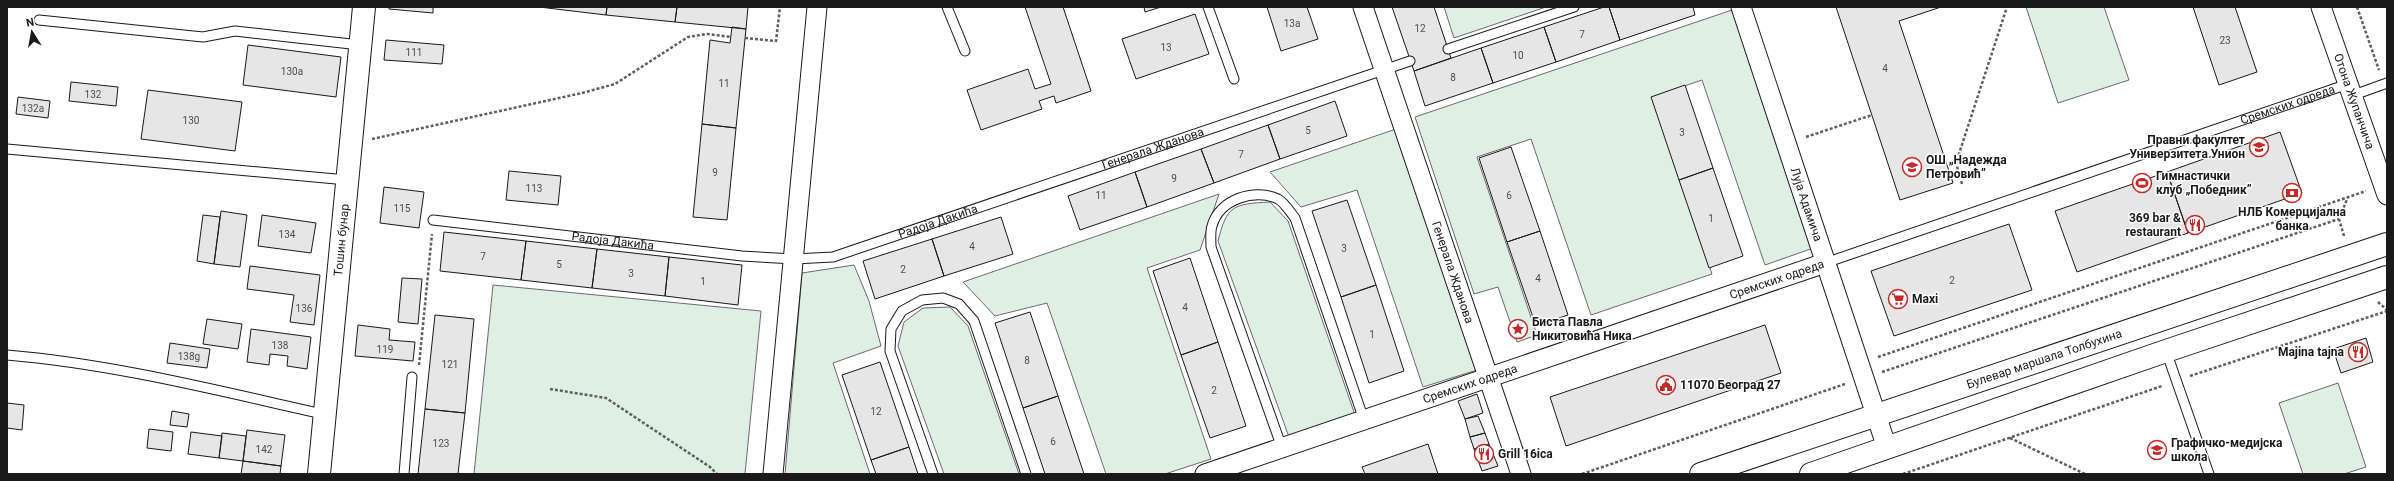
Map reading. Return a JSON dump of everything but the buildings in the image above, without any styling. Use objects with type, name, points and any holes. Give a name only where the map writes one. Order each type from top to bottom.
[{"type":"street","name":"Тошин бунар","points":[[319,474],[323,414],[364,7]]},
{"type":"street","points":[[773,474],[817,7]]},
{"type":"street","name":"Генерала Жданова","points":[[1363,7],[1521,474]]},
{"type":"street","name":"Луја Адамича","points":[[1741,7],[1887,448]]},
{"type":"street","name":"Отона Жупанчича","points":[[2321,7],[2387,195]]},
{"type":"street","name":"Булевар маршала Толбухина","points":[[1701,474],[2387,244]]},
{"type":"street","name":"Сремских одреда","points":[[1206,474],[1825,263]]},
{"type":"street","points":[[1811,474],[2166,351],[2387,277]]},
{"type":"lane","points":[[947,7],[965,51]]},
{"type":"lane","points":[[1208,7],[1234,79]]},
{"type":"lane","points":[[1448,49],[1574,7]]},
{"type":"lane","points":[[39,20],[203,37],[235,31],[360,45]]},
{"type":"lane","name":"Генерала Жданова","points":[[1058,181],[1410,61]]},
{"type":"lane","name":"Сремских одреда","points":[[1825,263],[2349,90],[2385,84]]},
{"type":"lane","points":[[7,149],[347,180]]},
{"type":"lane","name":"Радоја Дакића","points":[[433,220],[742,256],[794,259],[825,258],[842,255],[1058,181]]},
{"type":"lane","points":[[1282,448],[1211,247],[1212,226],[1223,207],[1243,196],[1264,194],[1280,200],[1295,218],[1364,420]]},
{"type":"lane","points":[[933,474],[890,351],[890,329],[902,311],[922,300],[943,298],[959,304],[974,321],[1026,474]]},
{"type":"lane","points":[[2166,351],[2209,474]]},
{"type":"lane","points":[[7,355],[70,361],[194,385],[323,414]]},
{"type":"lane","points":[[404,474],[412,378]]},
{"type":"path","points":[[745,38],[776,40],[780,7]]},
{"type":"path","points":[[1962,184],[1956,163],[2007,7]]},
{"type":"path","points":[[2357,7],[2385,84]]},
{"type":"path","points":[[369,140],[615,84],[688,37],[707,34],[731,36]]},
{"type":"path","points":[[1799,139],[1872,116]]},
{"type":"path","points":[[1871,359],[2348,197]]},
{"type":"path","points":[[1582,474],[2339,219]]},
{"type":"path","points":[[412,378],[418,377],[433,220]]},
{"type":"path","points":[[1903,474],[2387,311]]},
{"type":"path","points":[[550,389],[606,398],[710,467],[717,474]]},
{"type":"path","points":[[2010,438],[2085,474]]},
{"type":"green space","points":[[1444,7],[1546,7],[1454,38]]},
{"type":"green space","points":[[2026,7],[2104,7],[2129,80],[2058,103]]},
{"type":"green space","points":[[1738,8],[1819,246],[1765,265],[1702,80],[1652,97],[1712,274],[1591,315],[1531,139],[1477,157],[1537,335],[1517,342],[1498,287],[1474,294],[1415,117]]},
{"type":"green space","points":[[1396,129],[1477,370],[1423,387],[1357,190],[1301,207],[1270,172]]},
{"type":"green space","points":[[1219,194],[1200,250],[1147,268],[1211,459],[1165,474],[1106,474],[1047,303],[995,316],[963,282]]},
{"type":"green space","points":[[1270,202],[1288,221],[1355,415],[1289,437],[1218,241],[1225,220],[1229,213],[1234,209],[1248,204]]},
{"type":"green space","points":[[854,265],[869,301],[881,346],[833,363],[870,474],[785,474],[802,273]]},
{"type":"green space","points":[[493,285],[761,311],[745,474],[474,474]]},
{"type":"green space","points":[[950,307],[968,326],[1019,474],[944,474],[898,346],[904,322],[923,308]]},
{"type":"green space","points":[[2338,383],[2366,467],[2344,474],[2303,474],[2279,403]]},
{"type":"place","name":"Правни факултет Универзитета Унион","points":[[2259,147]]},
{"type":"place","name":"ОШ „Надежда Петровић”","points":[[1912,167]]},
{"type":"place","name":"Гимнастички клуб „Победник”","points":[[2142,183]]},
{"type":"place","name":"НЛБ Комерцијална банка","points":[[2292,193]]},
{"type":"place","name":"369 bar & restaurant","points":[[2195,225]]},
{"type":"place","name":"Maxi","points":[[1898,299]]},
{"type":"place","name":"Биста Павла Никитовића Ника","points":[[1518,329]]},
{"type":"place","name":"Majina tajna","points":[[2358,352]]},
{"type":"place","name":"11070 Београд 27","points":[[1666,385]]},
{"type":"place","name":"Графичко-медијска школа","points":[[2157,450]]},
{"type":"place","name":"Grill 16ica","points":[[1484,454]]}]
